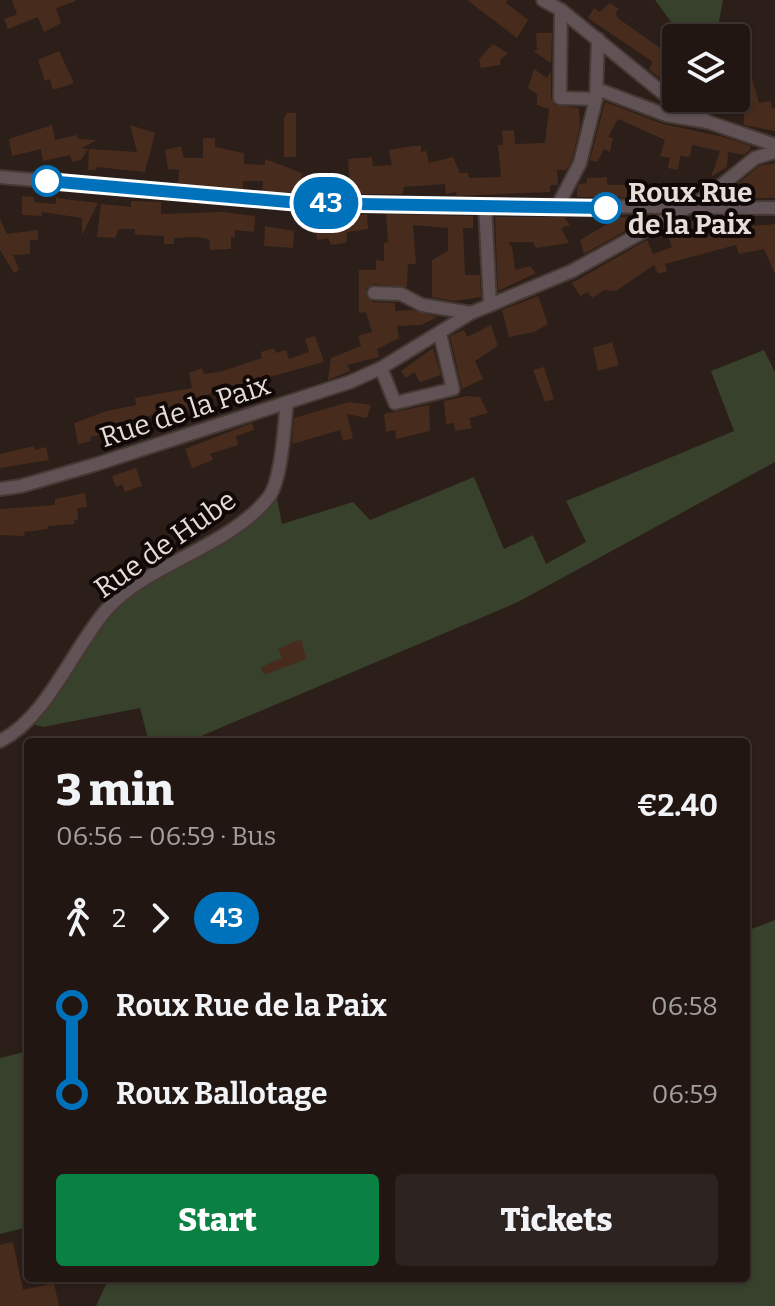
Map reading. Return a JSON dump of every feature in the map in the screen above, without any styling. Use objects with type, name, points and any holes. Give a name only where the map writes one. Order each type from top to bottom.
[{"type":"street","points":[[543,0],[561,10],[669,98],[708,122]]},
{"type":"street","points":[[561,10],[560,98],[596,94],[666,115],[708,122],[775,145]]},
{"type":"street","points":[[557,207],[580,163],[596,94],[598,39]]},
{"type":"street","name":"Rue de la Paix","points":[[0,489],[97,464],[287,403],[381,368],[471,313],[572,271],[708,196],[755,158],[775,152]]},
{"type":"street","points":[[0,177],[300,203],[681,210],[775,208]]},
{"type":"street","points":[[485,205],[490,304]]},
{"type":"street","points":[[374,293],[401,294],[422,305],[471,313]]},
{"type":"street","points":[[381,368],[395,403],[453,389],[440,334]]},
{"type":"street","name":"Rue de Hube","points":[[0,741],[28,720],[108,608],[134,588],[247,518],[268,499],[276,475],[287,403]]},
{"type":"green space","points":[[655,0],[723,0],[719,24],[673,24]]},
{"type":"green space","points":[[764,350],[775,372],[775,462],[518,602],[196,738],[148,738],[140,708],[43,727],[29,723],[101,623],[124,598],[270,505],[276,494],[282,524],[353,502],[370,520],[474,477],[504,549],[533,535],[546,564],[586,542],[566,501],[734,431],[711,371]]},
{"type":"green space","points":[[775,920],[775,1306],[96,1306],[107,1282],[750,1282],[750,929]]},
{"type":"green space","points":[[24,1052],[24,1228],[0,1234],[0,1058]]},
{"type":"building","points":[[12,0],[76,1],[56,8],[61,23],[44,32],[38,17],[8,29],[4,19],[17,14]]},
{"type":"building","points":[[467,0],[508,0],[506,3],[528,20],[517,38]]},
{"type":"building","points":[[610,3],[619,9],[615,13],[619,19],[662,49],[662,80],[649,69],[653,62],[588,18],[594,8],[600,12]]},
{"type":"building","points":[[536,33],[552,33],[551,63],[533,51],[537,50]]},
{"type":"building","points":[[493,44],[508,53],[500,60],[501,65],[481,68],[479,59]]},
{"type":"building","points":[[59,51],[74,83],[53,90],[50,79],[45,81],[38,60]]},
{"type":"building","points":[[534,69],[547,78],[551,71],[551,98],[555,105],[579,108],[580,126],[572,160],[566,170],[557,170],[558,185],[550,185],[550,192],[457,196],[456,192],[446,194],[445,184],[404,187],[403,194],[340,194],[340,184],[350,184],[348,159],[372,157],[373,166],[392,165],[389,150],[413,146],[421,146],[421,152],[426,151],[429,163],[453,157],[460,173],[468,173],[469,178],[501,177],[498,145],[503,145],[502,131],[514,130],[515,144],[545,143],[549,109],[537,105],[537,94],[528,88]]},
{"type":"building","points":[[750,79],[759,103],[771,101],[772,108],[775,108],[775,131],[744,125],[744,112],[750,112]]},
{"type":"building","points":[[605,102],[663,124],[724,137],[751,146],[750,150],[744,155],[728,152],[727,167],[711,177],[720,151],[692,145],[690,157],[680,156],[678,170],[668,168],[670,158],[660,156],[665,140],[618,119],[608,137],[613,138],[610,152],[604,149],[597,162],[590,160]]},
{"type":"building","points":[[287,113],[296,113],[296,157],[284,157],[284,118]]},
{"type":"building","points":[[52,125],[55,140],[77,135],[78,139],[97,140],[82,148],[88,149],[81,160],[72,162],[70,155],[43,161],[41,149],[12,156],[9,139]]},
{"type":"building","points":[[130,125],[155,133],[145,172],[97,167],[96,170],[88,170],[89,149],[137,152]]},
{"type":"building","points":[[203,138],[215,138],[215,147],[244,153],[244,164],[265,165],[265,159],[302,173],[301,193],[262,191],[263,181],[243,181],[243,189],[178,183],[179,170],[168,169],[165,150],[181,146],[184,158],[203,158]]},
{"type":"building","points":[[775,163],[775,198],[744,198],[739,183],[759,166]]},
{"type":"building","points":[[607,177],[607,185],[660,184],[659,198],[577,197],[579,184],[587,183],[587,178]]},
{"type":"building","points":[[22,196],[34,197],[34,202],[43,203],[56,204],[56,198],[98,203],[82,235],[82,218],[42,212],[42,216],[22,215]]},
{"type":"building","points":[[131,201],[161,202],[161,214],[223,212],[255,216],[254,232],[235,230],[235,237],[231,237],[231,249],[210,250],[209,239],[174,238],[174,244],[164,244],[164,236],[135,234],[135,229],[119,229],[115,238],[97,237],[101,204],[131,207]]},
{"type":"building","points":[[367,214],[368,229],[347,232],[346,243],[331,245],[328,238],[317,240],[315,219]]},
{"type":"building","points":[[386,214],[473,216],[473,228],[463,228],[465,275],[480,275],[481,297],[454,301],[432,297],[432,260],[448,251],[448,228],[413,225],[416,264],[408,264],[407,287],[374,284],[366,289],[366,296],[373,302],[395,303],[395,311],[412,310],[438,317],[421,325],[397,326],[399,338],[377,349],[379,357],[347,365],[350,371],[328,380],[331,358],[361,346],[358,336],[372,332],[366,312],[359,313],[359,270],[376,270],[376,260],[384,261],[384,243],[388,242]]},
{"type":"building","points":[[495,217],[564,217],[570,225],[561,228],[569,243],[536,248],[533,242],[508,242],[512,247],[515,270],[530,266],[536,273],[498,291]]},
{"type":"building","points":[[619,217],[631,218],[634,226],[584,254],[580,240]]},
{"type":"building","points":[[0,219],[7,234],[38,230],[38,240],[30,240],[30,254],[13,255],[19,270],[14,273],[0,250]]},
{"type":"building","points":[[706,221],[710,234],[746,227],[752,238],[752,226],[775,224],[775,274],[764,249],[739,254],[736,245],[665,264],[667,271],[658,274],[654,265],[616,291],[604,290],[592,298],[588,292],[580,296],[572,283],[647,240],[653,254],[672,247],[666,230],[679,222]]},
{"type":"building","points":[[265,226],[294,231],[293,248],[264,246]]},
{"type":"building","points":[[538,296],[548,324],[534,332],[509,337],[502,310]]},
{"type":"building","points":[[491,325],[498,346],[475,361],[483,379],[462,389],[450,336],[464,330],[467,337]]},
{"type":"building","points":[[315,336],[324,362],[218,391],[187,402],[190,411],[155,421],[154,415],[132,420],[134,428],[90,437],[91,441],[78,444],[74,423],[136,405],[135,398],[192,388],[189,373],[202,368],[204,374],[219,372],[262,358],[261,352],[274,348],[276,353],[286,350],[289,359],[309,352],[305,339]]},
{"type":"building","points":[[612,342],[619,365],[598,371],[593,348]]},
{"type":"building","points":[[433,348],[441,375],[420,382],[414,372],[406,378],[401,371]]},
{"type":"building","points":[[544,367],[554,399],[545,402],[533,370]]},
{"type":"building","points":[[467,396],[480,397],[488,413],[469,418],[472,428],[455,431],[454,423],[446,424],[444,401]]},
{"type":"building","points":[[349,402],[371,405],[367,418],[347,414],[353,438],[343,441],[340,430],[292,444],[294,418]]},
{"type":"building","points":[[429,405],[430,431],[396,439],[395,430],[386,432],[384,414]]},
{"type":"building","points":[[252,423],[254,430],[236,436],[238,445],[210,454],[213,460],[192,468],[185,449]]},
{"type":"building","points":[[34,446],[35,450],[46,447],[49,460],[0,468],[0,454]]},
{"type":"building","points":[[136,468],[142,486],[125,492],[122,484],[116,487],[112,476]]},
{"type":"building","points":[[85,493],[87,507],[77,508],[78,520],[74,520],[74,524],[48,526],[48,529],[24,532],[25,536],[0,535],[0,509],[55,505],[55,499]]},
{"type":"building","points":[[301,639],[306,659],[264,675],[261,667],[282,658],[278,649]]},
{"type":"building","points":[[13,1242],[23,1290],[54,1283],[59,1306],[0,1306],[0,1245]]},
{"type":"bus line","name":"43","points":[[47,181],[300,203],[606,208]]},
{"type":"place","name":"Roux Rue de la Paix","points":[[606,208]]}]
